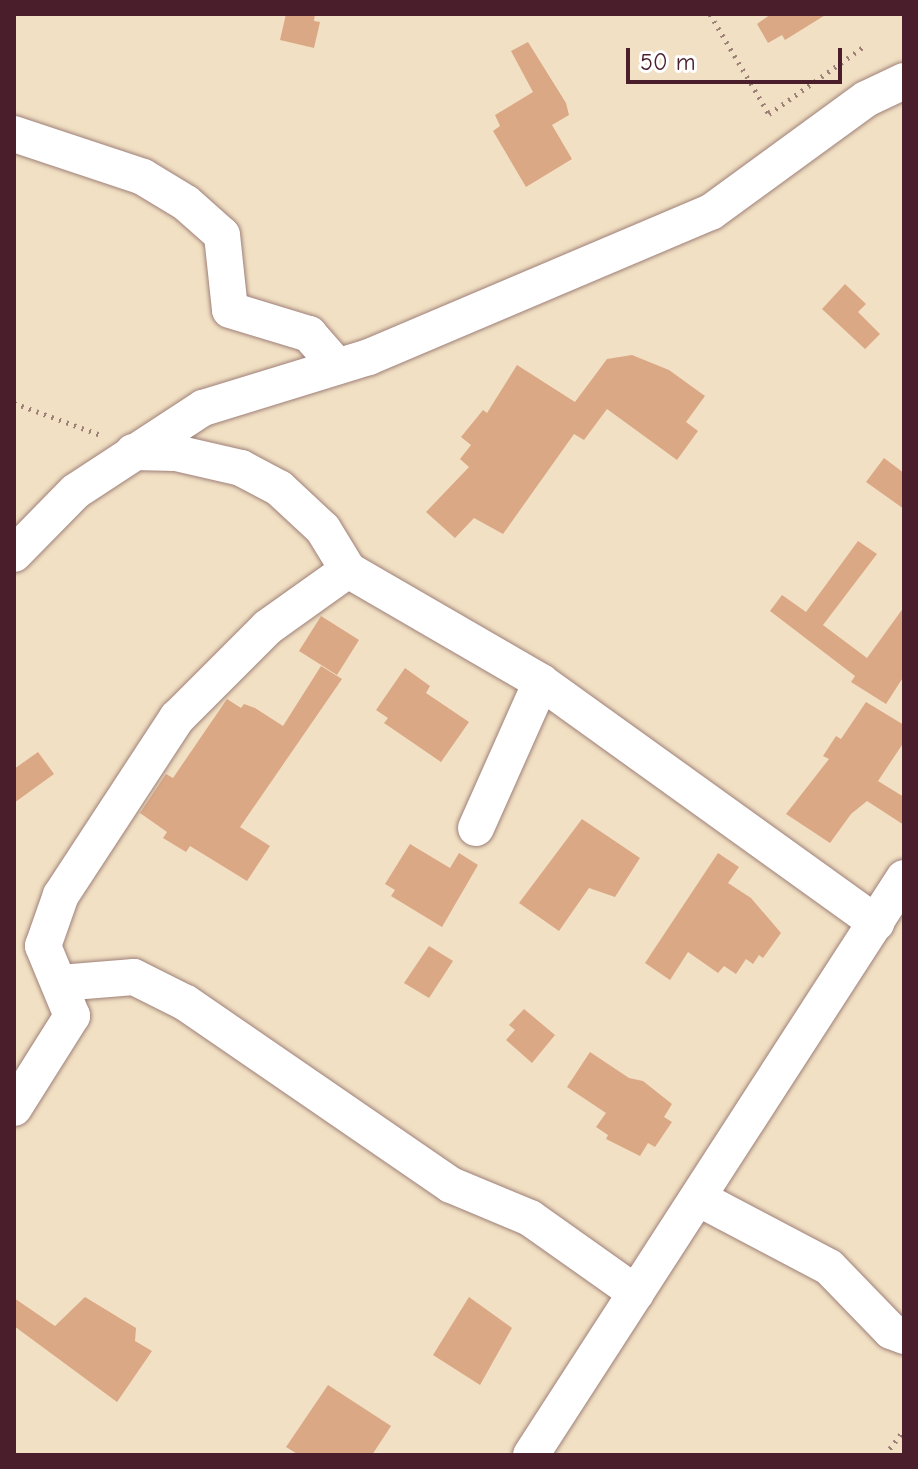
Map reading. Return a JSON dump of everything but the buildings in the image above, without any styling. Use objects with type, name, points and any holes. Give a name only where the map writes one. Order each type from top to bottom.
[{"type":"street","points":[[14,554],[76,491],[203,408],[334,363],[369,357],[711,212],[866,99],[904,81]]},
{"type":"street","points":[[14,134],[143,177],[186,203],[222,235],[230,310],[309,334],[334,363]]},
{"type":"street","points":[[133,452],[176,453],[241,468],[279,488],[323,529],[348,570],[541,682],[876,923]]},
{"type":"street","points":[[14,1108],[72,1016],[60,983],[28,938],[61,895],[177,718],[268,627],[348,570]]},
{"type":"street","points":[[476,828],[541,682]]},
{"type":"street","points":[[531,1455],[904,878]]},
{"type":"street","points":[[60,983],[134,977],[186,1003],[451,1185],[530,1218],[636,1293]]},
{"type":"street","points":[[698,1198],[829,1267],[891,1331],[904,1336]]},
{"type":"path","points":[[710,14],[769,114],[866,45]]},
{"type":"path","points":[[14,403],[90,429],[133,452]]},
{"type":"path","points":[[885,1455],[904,1430]]}]
